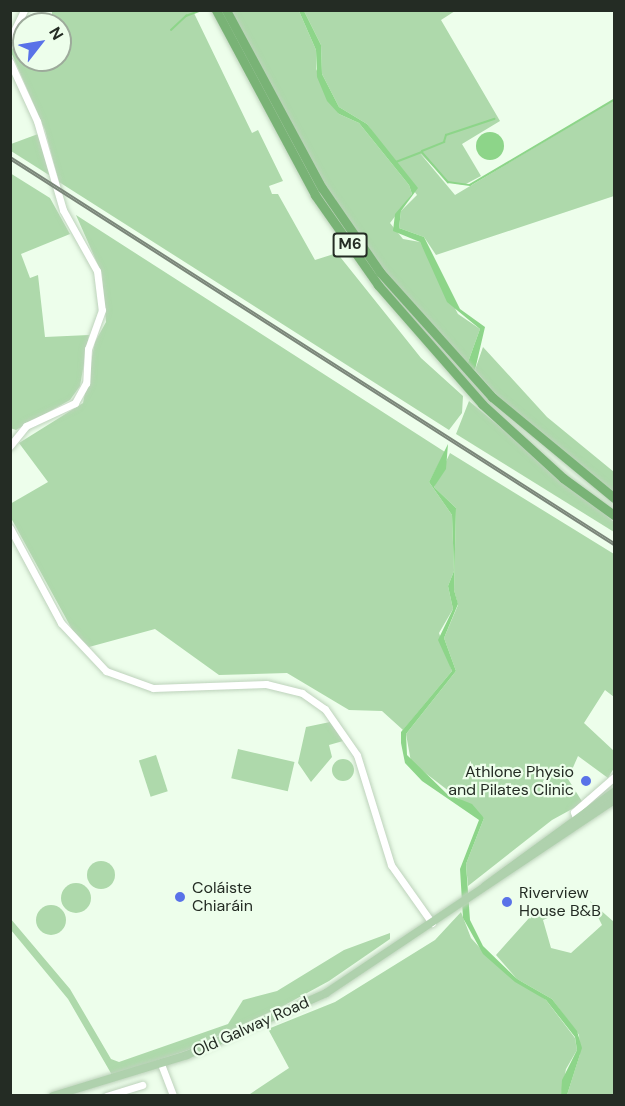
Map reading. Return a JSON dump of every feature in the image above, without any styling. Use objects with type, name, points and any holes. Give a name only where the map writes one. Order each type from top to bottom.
[{"type":"highway","name":"M6","points":[[216,10],[315,195],[378,285],[482,404],[563,478],[615,515]]},
{"type":"highway","name":"M6","points":[[225,10],[322,189],[380,272],[492,397],[615,498]]},
{"type":"main road","points":[[485,886],[615,792]]},
{"type":"main road","points":[[485,886],[615,800]]},
{"type":"main road","name":"Old Galway Road","points":[[53,1095],[161,1064],[326,993],[485,886]]},
{"type":"street","points":[[10,39],[24,10]]},
{"type":"street","points":[[10,62],[37,121],[63,210],[97,271],[102,310],[88,349],[83,392],[75,403],[21,430],[10,446]]},
{"type":"street","points":[[10,528],[61,623],[106,671],[153,688],[266,684],[302,693],[325,709],[354,749],[391,865],[432,923]]},
{"type":"street","points":[[576,818],[574,812],[615,777]]},
{"type":"street","points":[[161,1064],[173,1095]]},
{"type":"street","points":[[106,1095],[142,1085]]},
{"type":"shaded area","points":[[52,11],[193,11],[252,133],[258,130],[283,181],[269,186],[272,194],[278,194],[315,260],[337,253],[421,358],[463,396],[462,413],[449,430],[59,182],[45,130],[20,72],[72,72],[72,12]]},
{"type":"shaded area","points":[[231,11],[299,11],[316,50],[316,69],[339,114],[359,123],[409,185],[412,194],[390,223],[403,239],[420,242],[458,314],[480,329],[467,365],[382,267],[330,193]]},
{"type":"shaded area","points":[[299,11],[304,11],[321,45],[322,74],[339,107],[367,124],[418,188],[401,211],[399,228],[424,237],[460,309],[485,327],[475,370],[467,365],[480,329],[447,302],[420,242],[393,231],[395,214],[412,194],[409,185],[359,123],[339,114],[327,101],[317,77],[316,50]]},
{"type":"shaded area","points":[[304,11],[455,11],[441,20],[500,121],[462,144],[481,176],[464,185],[448,182],[419,152],[455,195],[614,100],[614,196],[436,255],[424,237],[399,228],[401,211],[417,195],[367,124],[339,107],[322,74],[321,45]]},
{"type":"shaded area","points":[[490,132],[500,136],[504,146],[500,156],[490,160],[480,156],[476,146],[480,136]]},
{"type":"shaded area","points":[[38,134],[51,174],[49,175],[11,151],[11,144]]},
{"type":"shaded area","points":[[10,173],[50,198],[70,234],[21,254],[30,278],[38,275],[45,337],[89,335],[80,386],[70,400],[16,430],[10,428]]},
{"type":"shaded area","points":[[76,215],[445,452],[429,482],[452,515],[454,571],[448,586],[453,609],[439,633],[452,671],[403,730],[382,711],[349,710],[287,673],[219,675],[155,629],[89,647],[74,633],[11,518],[10,504],[48,482],[19,443],[83,403],[95,342],[106,322],[102,274]]},
{"type":"shaded area","points":[[483,347],[547,417],[614,472],[614,494],[500,399],[475,370]]},
{"type":"shaded area","points":[[469,401],[614,522],[614,532],[456,434]]},
{"type":"shaded area","points":[[448,444],[446,469],[434,487],[456,508],[454,590],[458,604],[444,638],[456,671],[406,734],[407,755],[447,794],[472,804],[484,818],[466,864],[470,920],[483,946],[517,979],[552,999],[577,1031],[582,1048],[567,1095],[561,1095],[562,1080],[577,1050],[575,1037],[546,1000],[515,982],[483,954],[463,918],[460,869],[479,820],[422,781],[405,763],[401,743],[401,732],[452,671],[438,640],[453,609],[448,586],[454,571],[452,515],[429,482]]},
{"type":"shaded area","points":[[450,453],[614,554],[614,697],[605,690],[584,723],[614,751],[614,768],[608,778],[578,756],[568,779],[583,803],[552,820],[468,886],[466,864],[484,818],[411,762],[406,734],[456,671],[444,638],[458,605],[454,590],[456,508],[434,487]]},
{"type":"shaded area","points":[[330,722],[343,741],[329,745],[332,757],[311,782],[298,763],[306,727]]},
{"type":"shaded area","points":[[238,749],[295,762],[288,791],[231,778]]},
{"type":"shaded area","points":[[156,755],[168,791],[151,797],[139,761]]},
{"type":"shaded area","points":[[343,759],[351,762],[354,770],[351,778],[343,781],[335,778],[332,770],[335,762]]},
{"type":"shaded area","points":[[101,861],[111,865],[115,875],[111,885],[101,889],[91,885],[87,875],[91,865]]},
{"type":"shaded area","points":[[76,883],[86,888],[91,898],[86,908],[76,913],[66,908],[61,898],[66,888]]},
{"type":"shaded area","points":[[590,901],[614,922],[614,1095],[567,1095],[580,1054],[579,1035],[552,999],[517,979],[496,955],[530,917],[528,912],[547,909],[550,917],[543,920],[551,948],[571,953],[602,925]]},
{"type":"shaded area","points":[[51,905],[61,910],[66,920],[61,930],[51,935],[41,930],[36,920],[41,910]]},
{"type":"shaded area","points":[[461,912],[471,938],[490,959],[546,1000],[575,1038],[577,1050],[566,1069],[561,1095],[247,1096],[289,1068],[268,1029],[335,1002],[435,940]]},
{"type":"shaded area","points":[[10,918],[70,989],[111,1059],[119,1062],[228,1024],[243,1000],[277,991],[344,950],[390,933],[390,939],[329,981],[285,1005],[188,1050],[112,1075],[68,999],[11,930]]},
{"type":"waterway","points":[[171,30],[186,16],[202,10]]},
{"type":"waterway","points":[[396,162],[422,152],[448,182],[470,185],[614,100]]},
{"type":"waterway","points":[[422,151],[444,142],[446,135],[494,119]]},
{"type":"railway","points":[[10,158],[614,544]]},
{"type":"place","name":"Athlone Physio and Pilates Clinic","points":[[586,781]]},
{"type":"place","name":"Coláiste Chiaráin","points":[[180,897]]},
{"type":"place","name":"Riverview House B&B","points":[[507,902]]}]
